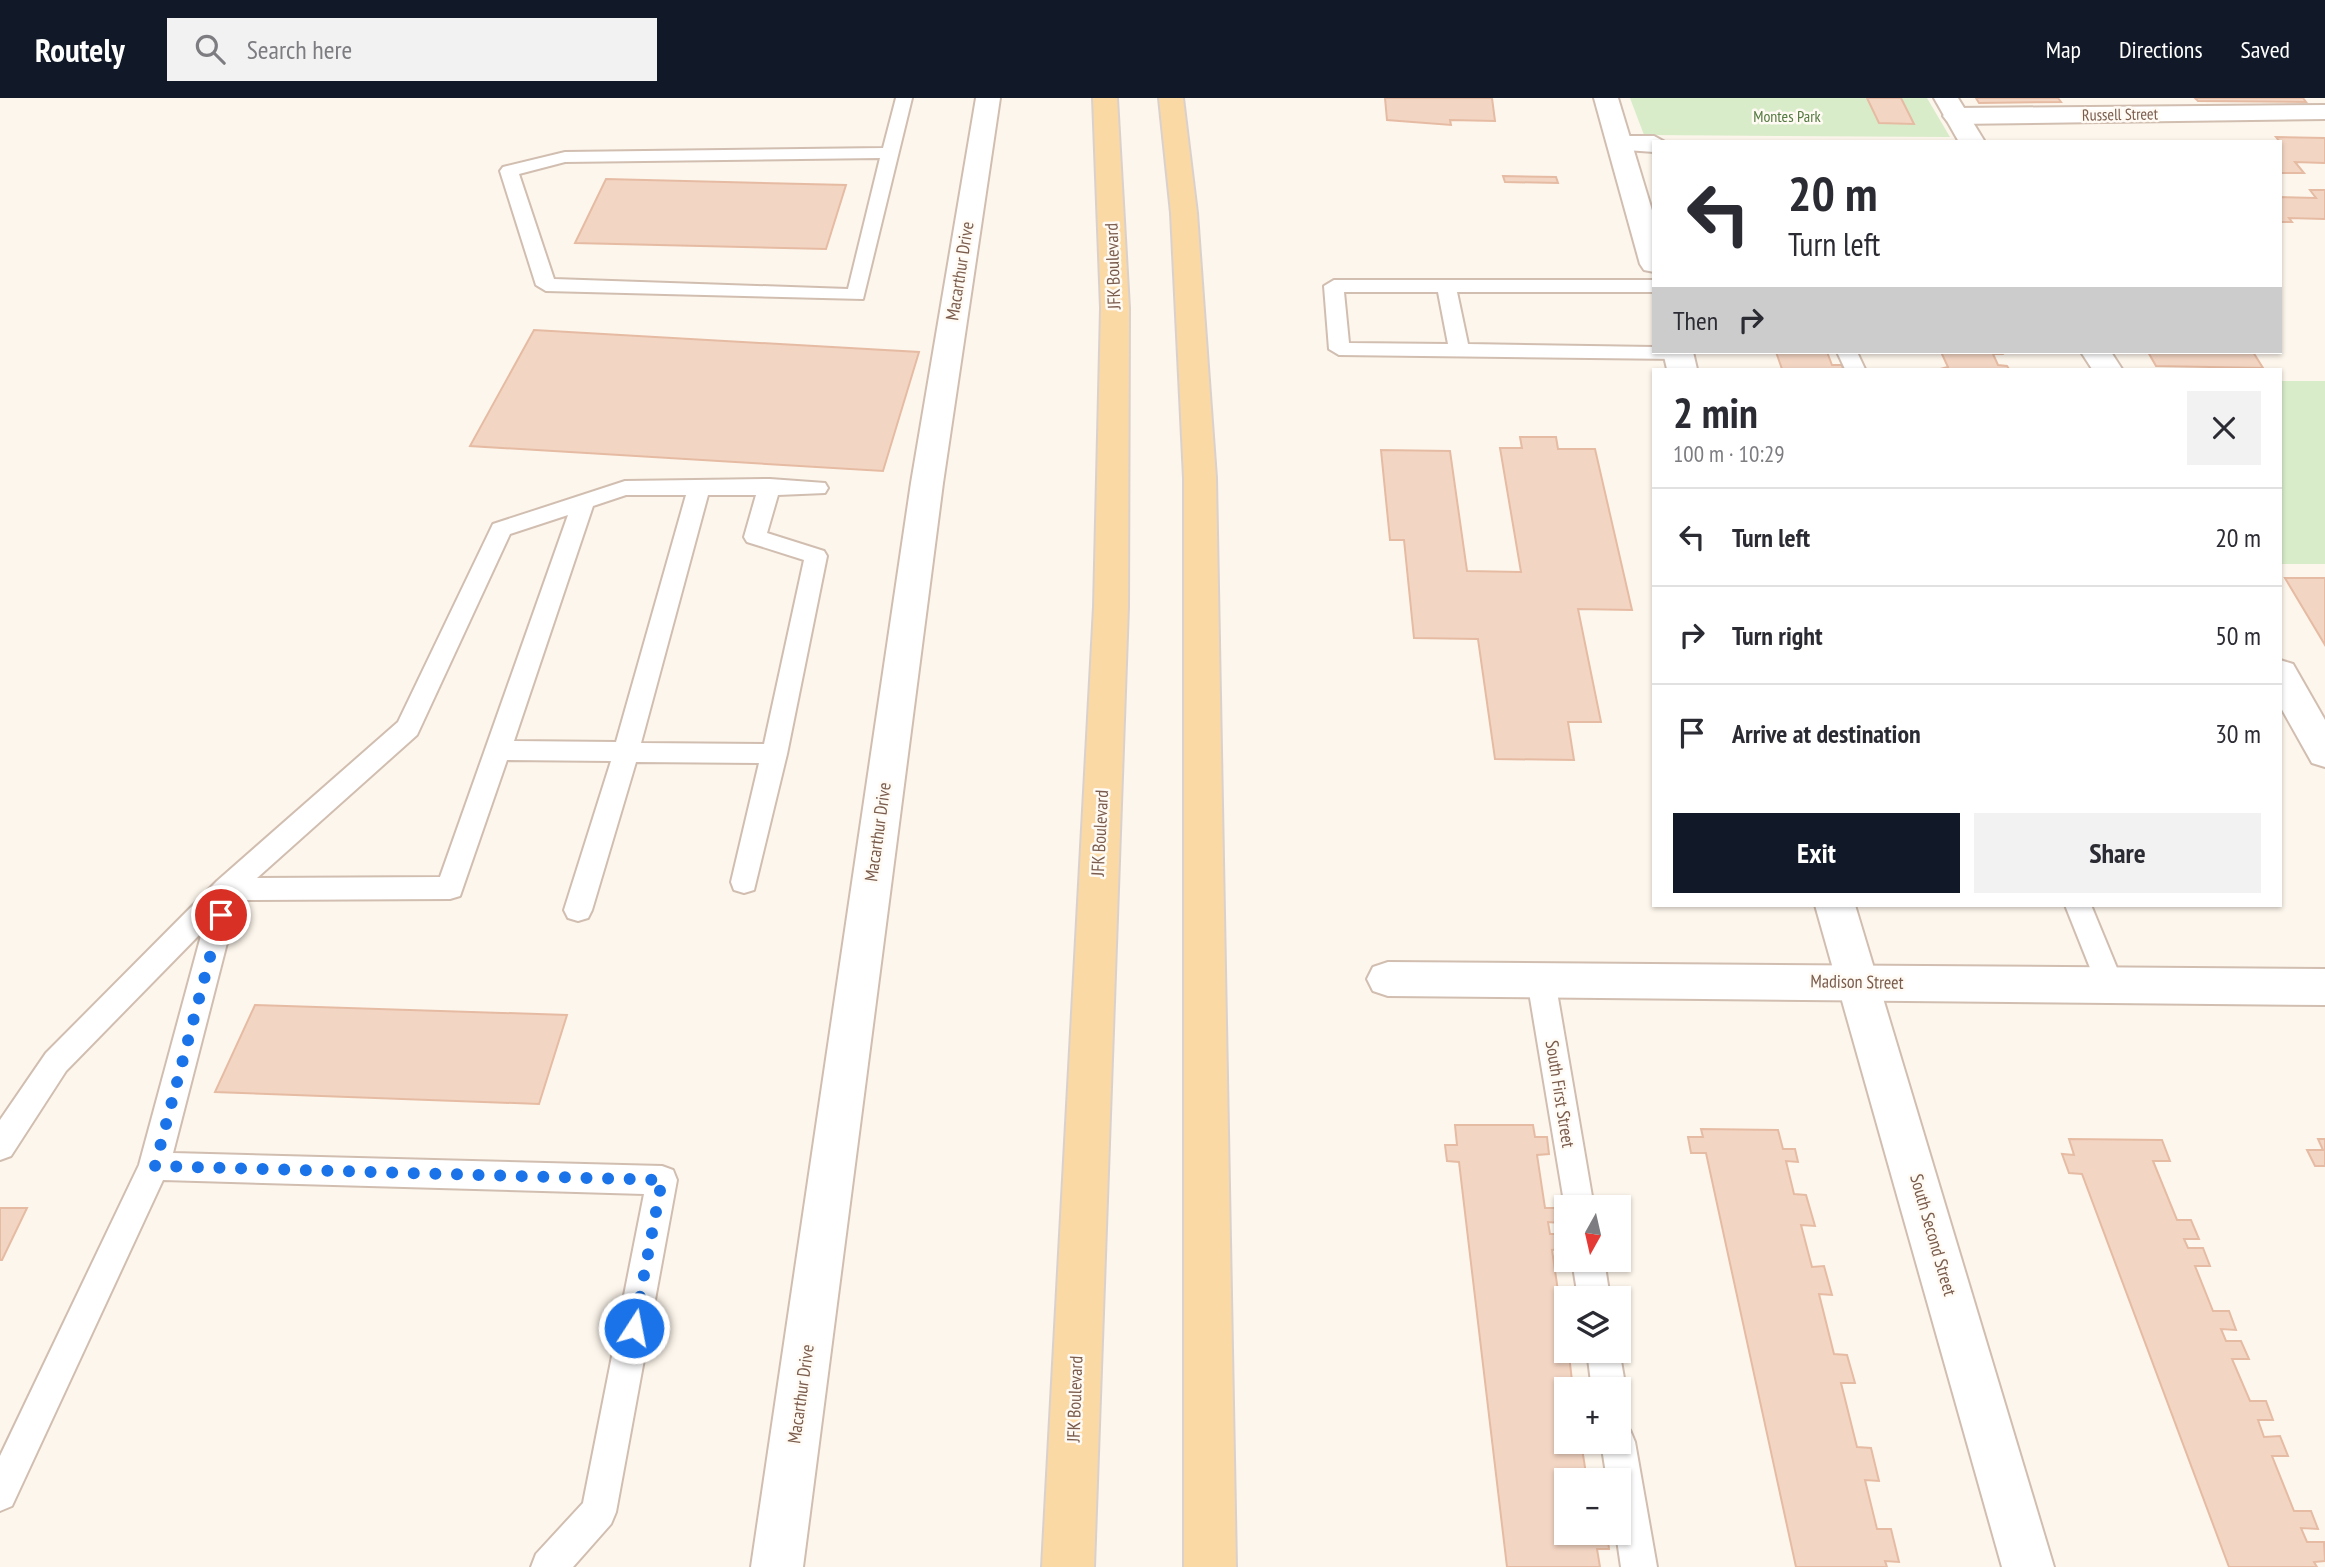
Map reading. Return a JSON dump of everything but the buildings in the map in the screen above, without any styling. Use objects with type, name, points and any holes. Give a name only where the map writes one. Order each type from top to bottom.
[{"type":"main road","name":"JFK Boulevard","points":[[1068,1567],[1111,607],[1115,308],[1105,98]]},
{"type":"main road","points":[[1171,98],[1185,226],[1200,478],[1210,1567]]},
{"type":"street","name":"Macarthur Drive","points":[[777,1567],[927,483],[988,98]]},
{"type":"street","points":[[1606,98],[1652,257]]},
{"type":"street","points":[[1951,107],[1971,140]]},
{"type":"street","name":"Russell Street","points":[[1951,107],[2325,112]]},
{"type":"street","points":[[1621,144],[1652,144]]},
{"type":"street","points":[[2282,677],[2325,753]]},
{"type":"street","name":"South Second Street","points":[[1836,907],[2028,1567]]},
{"type":"street","name":"Madison Street","points":[[1388,979],[2325,987]]},
{"type":"lane","points":[[891,153],[565,157],[509,171],[546,285],[856,295],[891,153],[904,98]]},
{"type":"lane","points":[[1652,285],[1334,286],[1339,349],[1459,350],[1679,358]]},
{"type":"lane","points":[[1446,286],[1459,350]]},
{"type":"lane","points":[[744,883],[816,556],[755,537],[770,486]]},
{"type":"lane","points":[[578,911],[626,752],[699,487]]},
{"type":"lane","points":[[0,1146],[56,1062],[228,889],[408,728],[501,529],[625,488],[817,488]]},
{"type":"lane","points":[[228,889],[450,888],[584,501]]},
{"type":"lane","points":[[498,750],[774,754]]},
{"type":"lane","points":[[0,1494],[155,1166],[228,889]]},
{"type":"lane","points":[[2079,907],[2110,985]]},
{"type":"lane","name":"South First Street","points":[[1541,980],[1577,1195]]},
{"type":"lane","points":[[155,1166],[662,1180],[599,1512],[549,1567]]},
{"type":"lane","points":[[1620,1454],[1639,1567]]},
{"type":"green space","name":"Montes Park","points":[[1630,98],[1927,98],[1950,137],[1644,135]]},
{"type":"green space","points":[[2282,381],[2325,381],[2325,564],[2282,564]]},
{"type":"route","points":[[221,915],[155,1166],[662,1180],[634,1328]]}]
